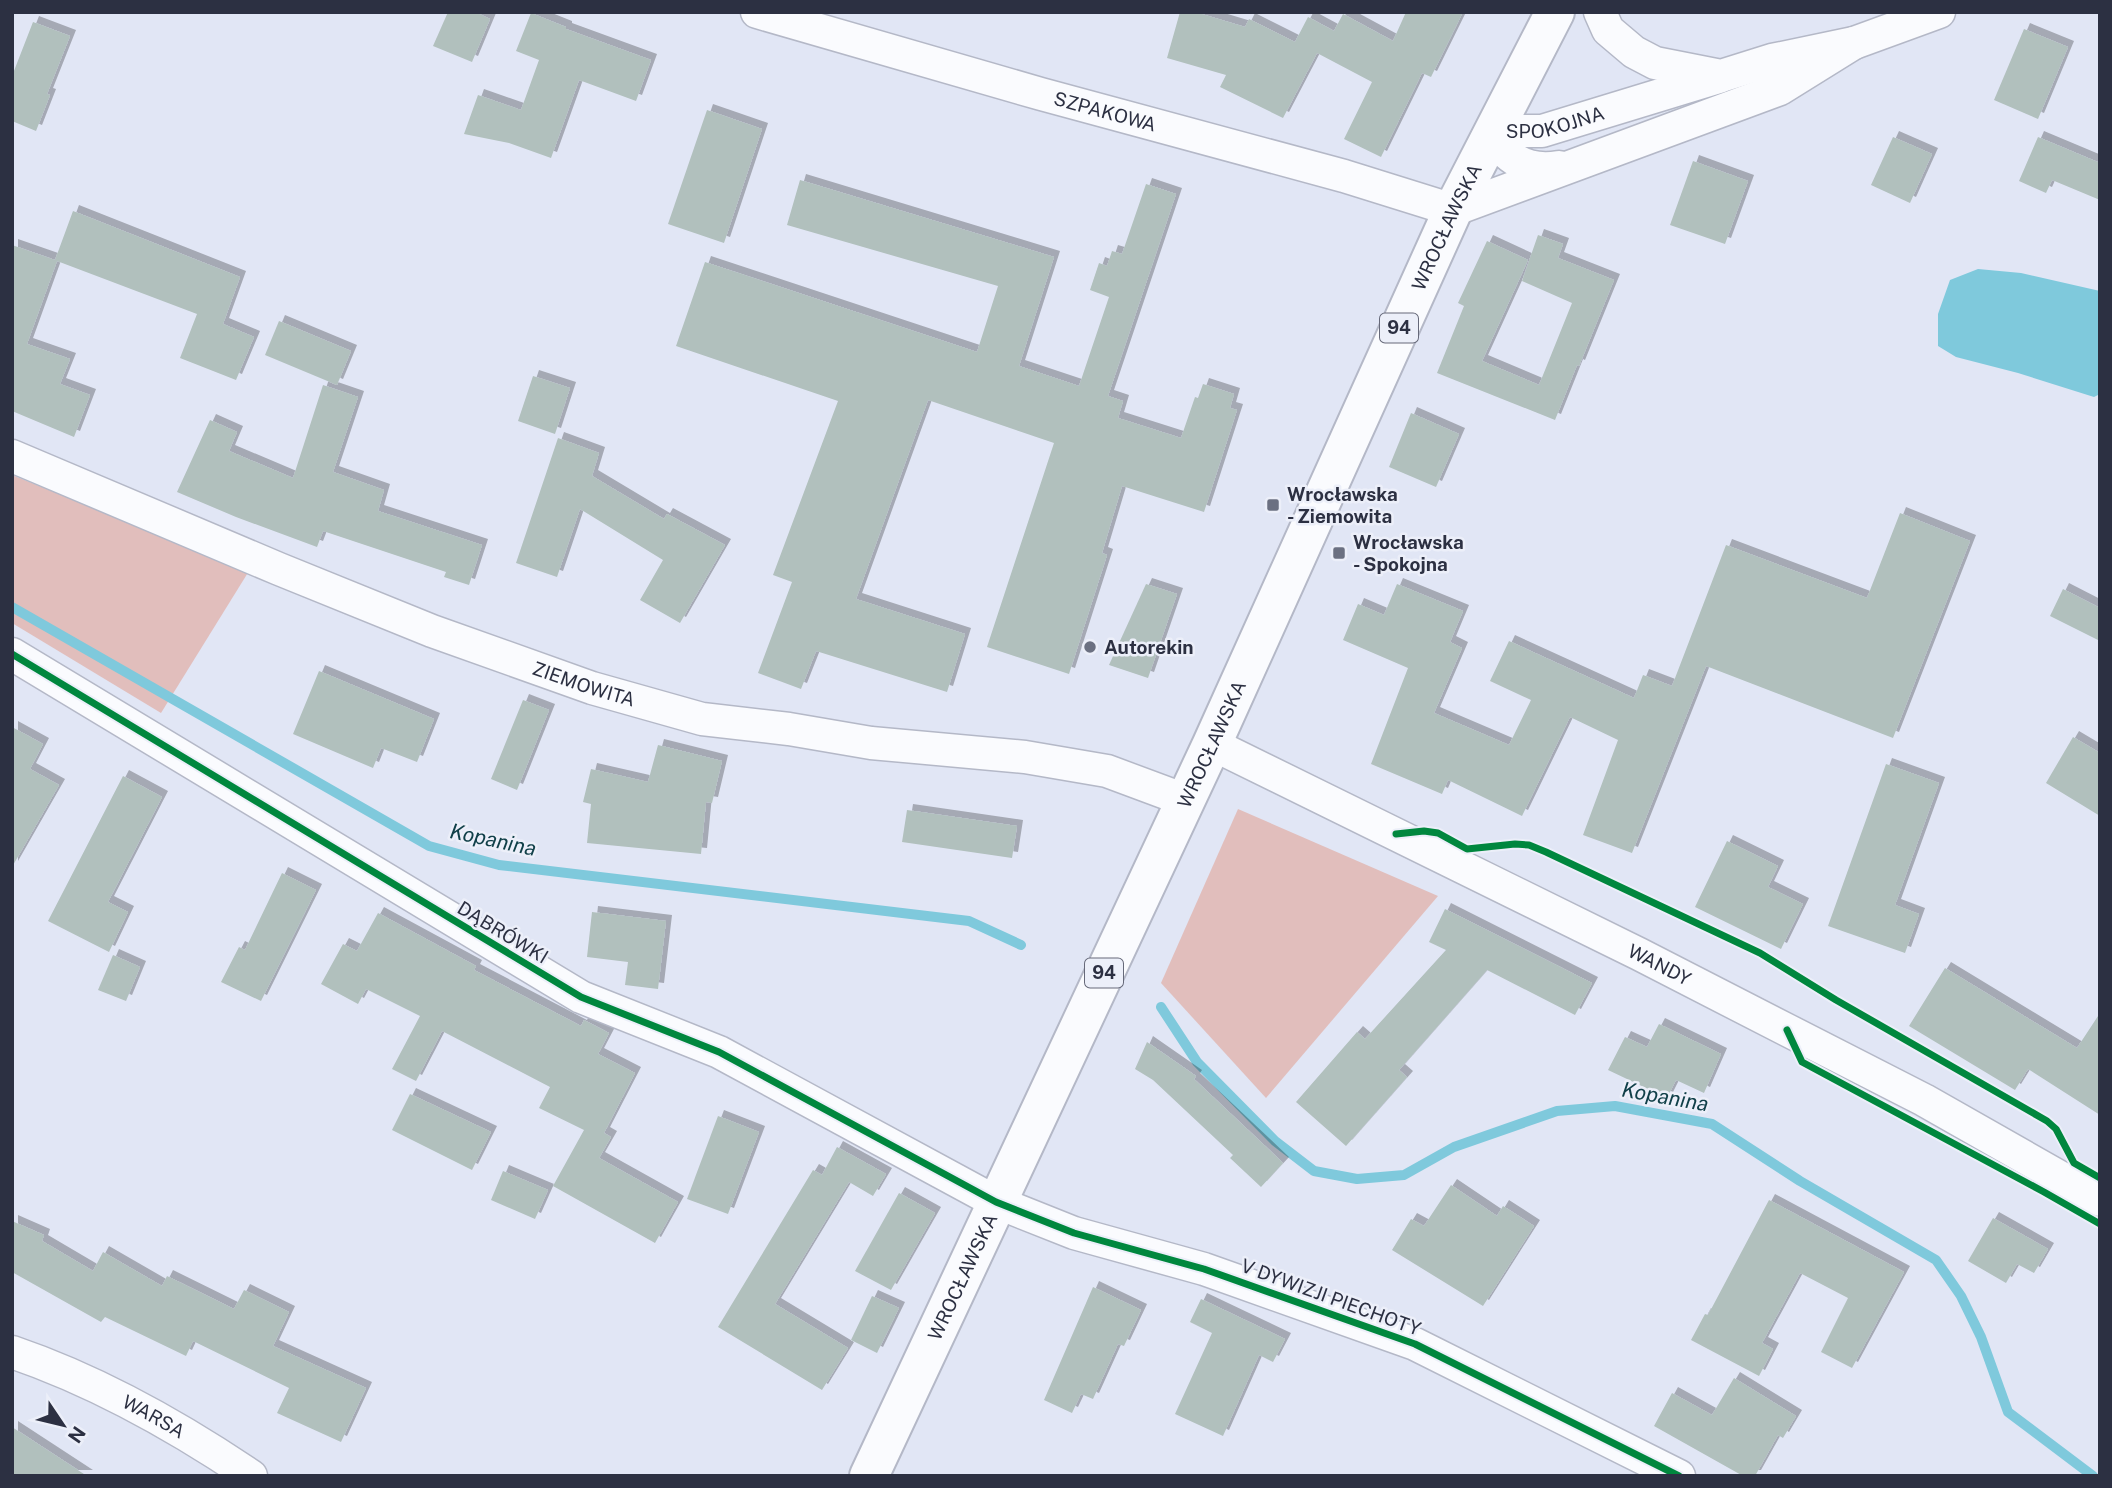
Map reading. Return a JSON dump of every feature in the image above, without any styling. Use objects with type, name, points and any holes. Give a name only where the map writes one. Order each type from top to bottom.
[{"type":"main road","name":"WROCŁAWSKA","points":[[869,1476],[1212,744],[1453,210],[1555,12]]},
{"type":"street","name":"SZPAKOWA","points":[[757,12],[1041,94],[1345,176],[1453,210]]},
{"type":"street","name":"SPOKOJNA","points":[[1600,12],[1608,30],[1634,52],[1655,63],[1721,76]]},
{"type":"street","name":"SPOKOJNA","points":[[1585,162],[1554,168],[1523,165],[1506,154],[1492,131],[1542,131],[1772,60],[1854,43],[1939,12]]},
{"type":"street","name":"SPOKOJNA","points":[[1453,210],[1780,89],[1854,43]]},
{"type":"street","name":"ZIEMOWITA","points":[[12,456],[432,631],[592,688],[702,719],[789,729],[871,743],[1025,757],[1107,771],[1185,800]]},
{"type":"street","name":"DĄBRÓWKI","points":[[12,654],[581,997],[719,1052],[996,1202]]},
{"type":"street","name":"WANDY","points":[[1212,744],[1627,948],[1924,1100],[2100,1200]]},
{"type":"street","name":"V DYWIZJI PIECHOTY","points":[[996,1202],[1074,1233],[1204,1269],[1415,1344],[1679,1476]]},
{"type":"street","name":"WARSA","points":[[12,1352],[93,1384],[203,1443],[251,1476]]},
{"type":"shaded area","points":[[12,475],[249,571],[161,713],[12,623]]},
{"type":"shaded area","points":[[1238,809],[1438,896],[1266,1098],[1161,983]]},
{"type":"water","points":[[1978,269],[2021,273],[2100,291],[2100,394],[2094,397],[1956,357],[1938,346],[1938,314],[1950,280]]},
{"type":"building","points":[[448,12],[475,12],[490,19],[472,62],[433,46]]},
{"type":"building","points":[[1180,12],[1195,12],[1245,27],[1249,19],[1295,42],[1308,17],[1334,31],[1343,14],[1393,41],[1406,12],[1463,12],[1431,77],[1422,73],[1381,157],[1344,139],[1372,82],[1317,53],[1283,118],[1220,87],[1226,75],[1167,58]]},
{"type":"building","points":[[531,13],[566,29],[651,60],[636,101],[579,80],[551,158],[509,143],[464,134],[478,95],[521,110],[539,60],[516,51]]},
{"type":"building","points":[[33,22],[70,36],[47,94],[50,95],[36,131],[12,121],[12,76]]},
{"type":"building","points":[[2024,29],[2068,47],[2038,119],[1994,100]]},
{"type":"building","points":[[707,110],[762,129],[724,243],[668,224]]},
{"type":"building","points":[[1893,137],[1932,154],[1910,203],[1871,185]]},
{"type":"building","points":[[2038,137],[2100,163],[2100,200],[2052,180],[2046,193],[2019,181]]},
{"type":"building","points":[[1693,161],[1748,181],[1725,244],[1670,225]]},
{"type":"building","points":[[800,180],[1054,257],[1019,366],[1079,386],[1109,297],[1090,290],[1099,263],[1107,266],[1112,251],[1122,254],[1146,184],[1176,194],[1108,396],[1123,401],[1118,418],[1181,438],[1195,397],[1198,398],[1203,384],[1234,394],[1230,408],[1237,410],[1204,512],[1122,486],[1102,553],[1107,555],[1069,674],[987,647],[1054,443],[928,400],[856,599],[965,634],[947,692],[816,651],[801,689],[758,673],[792,582],[773,575],[838,401],[676,346],[705,262],[977,352],[998,286],[787,225]]},
{"type":"building","points":[[73,211],[240,277],[223,324],[254,337],[236,380],[180,358],[197,314],[57,261],[27,344],[70,359],[60,384],[90,395],[74,437],[12,411],[12,245],[55,260]]},
{"type":"building","points":[[1538,235],[1563,244],[1558,258],[1614,280],[1555,420],[1437,373],[1464,306],[1458,303],[1487,241],[1528,260],[1482,361],[1539,385],[1572,303],[1522,281]]},
{"type":"building","points":[[279,321],[351,351],[337,385],[265,355]]},
{"type":"building","points":[[533,376],[570,388],[555,434],[518,421]]},
{"type":"building","points":[[323,385],[358,397],[333,472],[384,490],[378,511],[482,545],[469,585],[444,577],[446,572],[323,531],[317,547],[177,492],[210,420],[237,432],[229,451],[293,478]]},
{"type":"building","points":[[1411,413],[1459,434],[1436,487],[1389,467]]},
{"type":"building","points":[[558,438],[599,453],[592,476],[664,519],[667,514],[725,545],[680,623],[640,600],[663,560],[580,509],[557,577],[516,563]]},
{"type":"building","points":[[1900,513],[1970,541],[1893,738],[1706,666],[1632,853],[1583,835],[1618,740],[1570,717],[1522,816],[1448,780],[1442,794],[1371,764],[1408,668],[1343,640],[1358,604],[1384,615],[1397,584],[1463,611],[1450,642],[1462,648],[1434,713],[1509,745],[1531,700],[1490,681],[1509,641],[1634,698],[1643,675],[1672,686],[1726,545],[1867,598]]},
{"type":"building","points":[[1146,584],[1177,594],[1148,678],[1109,665]]},
{"type":"building","points":[[2063,589],[2100,608],[2100,641],[2050,616]]},
{"type":"building","points":[[319,671],[434,719],[417,762],[381,748],[373,768],[293,734]]},
{"type":"building","points":[[523,700],[549,710],[517,790],[491,779]]},
{"type":"building","points":[[12,727],[43,744],[30,769],[59,785],[12,867]]},
{"type":"building","points":[[2073,737],[2100,753],[2100,816],[2046,783]]},
{"type":"building","points":[[658,745],[722,761],[712,803],[706,802],[701,854],[587,843],[591,804],[583,802],[591,769],[648,782]]},
{"type":"building","points":[[1886,764],[1939,783],[1895,905],[1919,914],[1905,953],[1828,926]]},
{"type":"building","points":[[123,776],[162,797],[108,902],[128,912],[109,952],[48,921]]},
{"type":"building","points":[[907,810],[1017,826],[1012,858],[902,842]]},
{"type":"building","points":[[1727,841],[1778,866],[1768,887],[1803,904],[1781,949],[1695,907]]},
{"type":"building","points":[[282,873],[316,890],[261,1001],[221,982],[239,947],[245,950]]},
{"type":"building","points":[[1445,909],[1592,983],[1575,1015],[1487,970],[1399,1070],[1407,1077],[1346,1146],[1296,1102],[1357,1032],[1365,1039],[1446,950],[1429,942]]},
{"type":"building","points":[[592,912],[666,921],[658,989],[625,985],[628,962],[587,957]]},
{"type":"building","points":[[378,913],[476,966],[474,970],[581,1026],[584,1020],[609,1033],[598,1054],[635,1073],[604,1133],[611,1137],[599,1158],[678,1202],[655,1243],[553,1186],[584,1130],[539,1108],[550,1087],[442,1031],[416,1081],[392,1069],[420,1016],[366,989],[358,1004],[321,984],[343,944],[357,951]]},
{"type":"building","points":[[113,955],[140,967],[126,1001],[98,990]]},
{"type":"building","points":[[1945,968],[2077,1048],[2100,1013],[2100,1115],[2028,1069],[2015,1090],[1909,1026]]},
{"type":"building","points":[[1659,1024],[1721,1054],[1704,1093],[1676,1080],[1667,1098],[1608,1070],[1625,1037],[1647,1047]]},
{"type":"building","points":[[1147,1042],[1196,1076],[1194,1079],[1283,1163],[1261,1187],[1230,1158],[1233,1155],[1153,1080],[1135,1069]]},
{"type":"building","points":[[410,1094],[491,1132],[472,1170],[392,1130]]},
{"type":"building","points":[[718,1116],[759,1132],[728,1214],[687,1199]]},
{"type":"building","points":[[837,1147],[886,1174],[873,1196],[849,1182],[775,1304],[848,1348],[822,1390],[718,1327],[813,1170],[822,1175]]},
{"type":"building","points":[[503,1171],[548,1190],[535,1219],[491,1200]]},
{"type":"building","points":[[1451,1185],[1497,1216],[1503,1206],[1534,1226],[1483,1306],[1392,1250],[1411,1219],[1424,1226]]},
{"type":"building","points":[[899,1193],[935,1213],[891,1290],[855,1271]]},
{"type":"building","points":[[1769,1200],[1904,1272],[1852,1368],[1821,1352],[1848,1298],[1800,1273],[1762,1343],[1773,1349],[1759,1376],[1691,1340],[1705,1314],[1708,1315]]},
{"type":"building","points":[[1993,1218],[2048,1249],[2034,1273],[2017,1264],[2006,1283],[1968,1261]]},
{"type":"building","points":[[12,1221],[44,1235],[42,1241],[93,1271],[103,1252],[162,1286],[167,1276],[234,1309],[244,1290],[289,1312],[273,1346],[366,1388],[341,1442],[277,1413],[289,1388],[193,1341],[186,1356],[105,1317],[101,1322],[12,1272]]},
{"type":"building","points":[[1093,1287],[1141,1310],[1124,1346],[1118,1344],[1093,1399],[1081,1394],[1072,1413],[1044,1400]]},
{"type":"building","points":[[872,1296],[899,1308],[877,1353],[851,1340]]},
{"type":"building","points":[[1201,1299],[1285,1339],[1273,1362],[1259,1355],[1223,1436],[1175,1414],[1212,1333],[1190,1322]]},
{"type":"building","points":[[1734,1378],[1796,1416],[1783,1438],[1778,1435],[1755,1476],[1743,1476],[1654,1426],[1672,1393],[1712,1415]]},
{"type":"building","points":[[12,1427],[87,1476],[12,1476]]},
{"type":"waterway","name":"Kopanina","points":[[12,607],[429,846],[499,865],[969,921],[1021,945]]},
{"type":"waterway","name":"Kopanina","points":[[1161,1007],[1197,1062],[1275,1141],[1314,1171],[1357,1179],[1404,1175],[1454,1147],[1557,1111],[1615,1106],[1712,1124],[1800,1181],[1936,1260],[1961,1296],[1981,1337],[2008,1412],[2093,1476]]},
{"type":"cycle path","points":[[12,654],[581,997],[719,1052],[996,1202],[1074,1233],[1204,1269],[1415,1344],[1679,1476]]},
{"type":"cycle path","points":[[1396,834],[1424,831],[1438,833],[1467,849],[1529,845],[1760,953],[1836,1000],[2047,1121],[2056,1129],[2074,1163],[2100,1178]]},
{"type":"cycle path","points":[[1787,1030],[1802,1062],[2100,1224]]},
{"type":"place","name":"Wrocławska - Ziemowita","points":[[1273,505]]},
{"type":"place","name":"Wrocławska - Spokojna","points":[[1339,553]]},
{"type":"place","name":"Autorekin","points":[[1090,647]]}]
